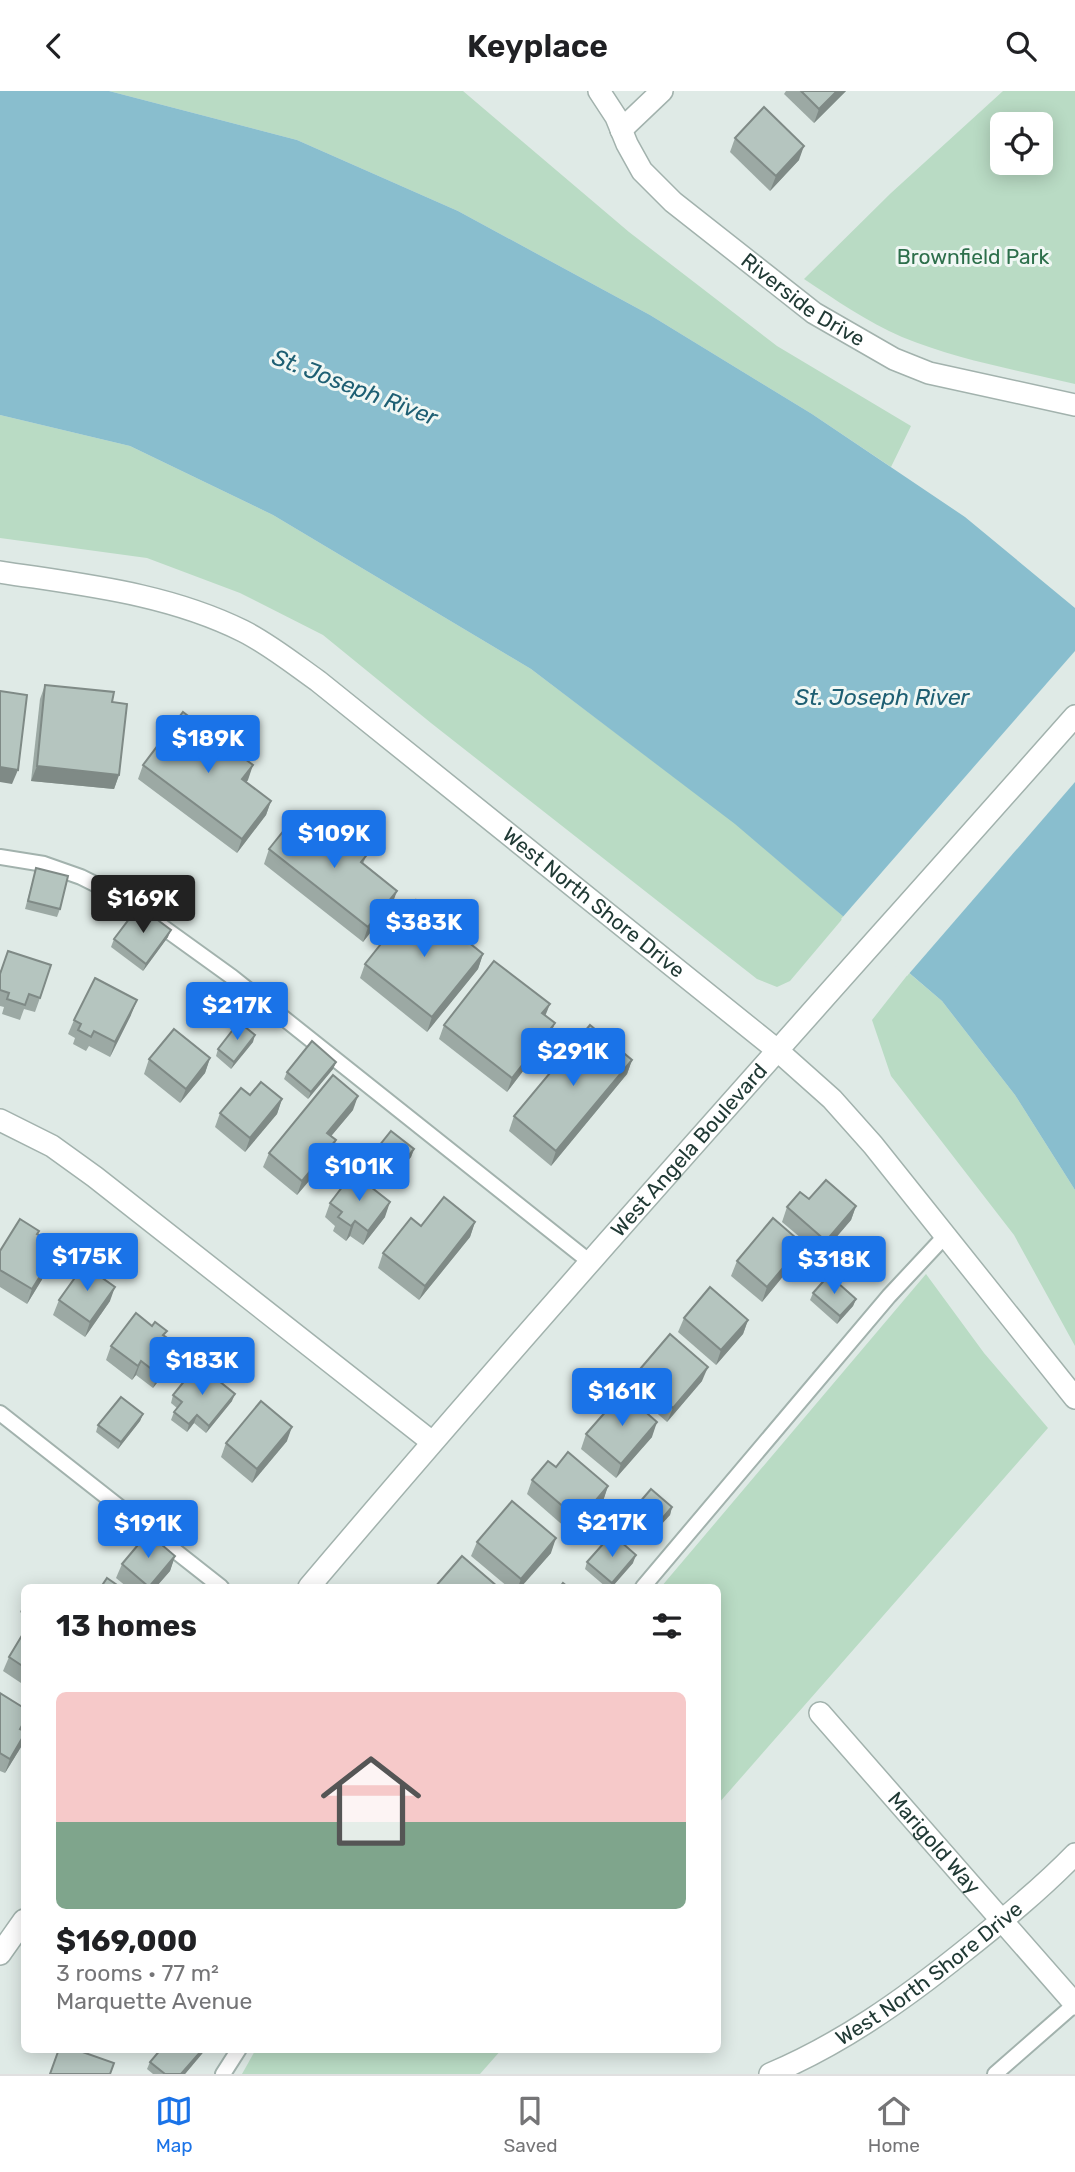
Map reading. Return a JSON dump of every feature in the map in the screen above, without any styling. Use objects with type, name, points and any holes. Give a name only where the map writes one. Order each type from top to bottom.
[{"type":"street","name":"Riverside Drive","points":[[598,91],[616,117],[642,171],[673,202],[814,313],[894,359],[929,373],[1075,405]]},
{"type":"street","points":[[621,130],[662,91]]},
{"type":"street","name":"West North Shore Drive","points":[[0,572],[149,596],[198,612],[244,632],[318,681],[776,1050],[832,1099],[873,1145],[1075,1398]]},
{"type":"street","name":"West Angela Boulevard","points":[[312,1584],[432,1442],[776,1050],[1075,716]]},
{"type":"street","points":[[0,1119],[52,1146],[95,1177],[432,1442]]},
{"type":"street","name":"Marigold Way","points":[[820,1713],[1075,2004]]},
{"type":"street","name":"West North Shore Drive","points":[[770,2074],[842,2039],[908,1996],[1003,1921],[1075,1854]]},
{"type":"street","points":[[0,1954],[21,1924]]},
{"type":"lane","points":[[0,857],[44,864],[81,877],[121,897],[241,984],[590,1262]]},
{"type":"lane","points":[[646,1584],[889,1296],[946,1235]]},
{"type":"lane","points":[[0,1413],[217,1584]]},
{"type":"lane","points":[[995,2074],[1075,2004]]},
{"type":"lane","points":[[223,2074],[236,2053]]},
{"type":"green space","points":[[109,91],[463,91],[629,232],[777,346],[911,426],[891,467],[812,414],[650,315],[458,211],[297,140]]},
{"type":"green space","name":"Brownfield Park","points":[[1003,91],[1075,91],[1075,384],[966,358],[902,337],[864,318],[804,279],[891,193]]},
{"type":"green space","points":[[0,415],[130,446],[273,515],[531,669],[735,823],[844,917],[790,981],[777,987],[757,979],[323,635],[240,593],[147,558],[0,538]]},
{"type":"green space","points":[[909,973],[942,1001],[1015,1095],[1075,1190],[1075,1346],[1014,1235],[891,1076],[872,1020]]},
{"type":"green space","points":[[926,1274],[984,1353],[1048,1428],[721,1801],[721,1584],[664,1584]]},
{"type":"green space","points":[[254,2053],[498,2053],[480,2074],[242,2074]]},
{"type":"water","name":"St. Joseph River","points":[[0,91],[109,91],[297,140],[458,211],[650,315],[812,414],[965,517],[1075,608],[1075,1190],[1015,1095],[942,1001],[735,824],[531,669],[273,515],[130,446],[0,415]]},
{"type":"pier","points":[[1075,651],[1075,782],[907,976],[841,919]]},
{"type":"building","points":[[801,91],[837,91],[819,109]]},
{"type":"building","points":[[764,107],[804,146],[776,176],[735,138]]},
{"type":"building","points":[[45,685],[114,692],[112,702],[127,704],[119,775],[37,766]]},
{"type":"building","points":[[0,691],[27,695],[18,770],[0,767]]},
{"type":"building","points":[[183,712],[253,765],[242,779],[271,801],[242,839],[143,765]]},
{"type":"building","points":[[297,814],[337,846],[342,838],[366,856],[361,862],[397,891],[368,927],[269,849]]},
{"type":"building","points":[[36,868],[68,876],[60,909],[28,901]]},
{"type":"building","points":[[416,900],[483,954],[432,1017],[365,964]]},
{"type":"building","points":[[139,906],[171,930],[146,964],[114,939]]},
{"type":"building","points":[[8,951],[51,965],[40,998],[29,994],[25,1005],[7,999],[9,993],[0,990],[0,974]]},
{"type":"building","points":[[494,961],[550,1004],[542,1013],[555,1023],[512,1078],[444,1025]]},
{"type":"building","points":[[95,978],[137,1000],[115,1042],[94,1031],[91,1037],[78,1030],[81,1024],[74,1020]]},
{"type":"building","points":[[239,1022],[255,1035],[234,1062],[218,1049]]},
{"type":"building","points":[[590,1025],[632,1060],[556,1151],[514,1116]]},
{"type":"building","points":[[174,1029],[210,1058],[186,1089],[149,1059]]},
{"type":"building","points":[[312,1041],[336,1062],[311,1092],[287,1072]]},
{"type":"building","points":[[333,1075],[358,1096],[327,1133],[336,1140],[302,1181],[269,1153]]},
{"type":"building","points":[[261,1082],[282,1099],[250,1138],[220,1113],[241,1088],[250,1095]]},
{"type":"building","points":[[391,1131],[414,1149],[389,1179],[367,1161]]},
{"type":"building","points":[[353,1173],[390,1202],[368,1231],[355,1221],[351,1226],[338,1217],[342,1212],[330,1203]]},
{"type":"building","points":[[826,1180],[856,1206],[826,1241],[787,1207],[800,1192],[809,1199]]},
{"type":"building","points":[[444,1197],[475,1222],[425,1286],[383,1253],[411,1218],[421,1226]]},
{"type":"building","points":[[773,1218],[803,1244],[767,1287],[737,1261]]},
{"type":"building","points":[[20,1219],[47,1239],[43,1247],[54,1254],[32,1289],[0,1270],[0,1251]]},
{"type":"building","points":[[84,1265],[115,1287],[90,1322],[59,1300]]},
{"type":"building","points":[[829,1275],[856,1299],[840,1316],[813,1293]]},
{"type":"building","points":[[710,1287],[748,1320],[721,1350],[684,1318]]},
{"type":"building","points":[[136,1313],[152,1326],[155,1322],[167,1331],[163,1335],[179,1346],[158,1374],[141,1361],[138,1366],[111,1346]]},
{"type":"building","points":[[670,1334],[708,1367],[673,1408],[635,1375]]},
{"type":"building","points":[[198,1364],[235,1394],[209,1426],[197,1415],[189,1424],[174,1412],[182,1402],[173,1395]]},
{"type":"building","points":[[623,1392],[657,1422],[621,1464],[586,1434]]},
{"type":"building","points":[[121,1397],[143,1414],[121,1442],[98,1425]]},
{"type":"building","points":[[261,1401],[292,1427],[257,1469],[226,1443]]},
{"type":"building","points":[[568,1452],[608,1486],[579,1520],[532,1480],[548,1461],[556,1467]]},
{"type":"building","points":[[651,1489],[672,1507],[660,1521],[639,1503]]},
{"type":"building","points":[[512,1501],[556,1538],[521,1579],[477,1542]]},
{"type":"building","points":[[148,1533],[175,1556],[152,1584],[145,1584],[122,1564]]},
{"type":"building","points":[[612,1534],[636,1555],[612,1583],[587,1562]]},
{"type":"building","points":[[462,1556],[495,1584],[438,1584]]},
{"type":"building","points":[[107,1578],[116,1584],[103,1584]]},
{"type":"building","points":[[21,1637],[21,1665],[9,1657]]},
{"type":"building","points":[[0,1693],[21,1706],[21,1740],[10,1759],[0,1753]]},
{"type":"building","points":[[58,2053],[85,2053],[114,2063],[110,2074],[50,2074]]},
{"type":"building","points":[[158,2053],[199,2053],[181,2074],[165,2074],[150,2062]]}]
